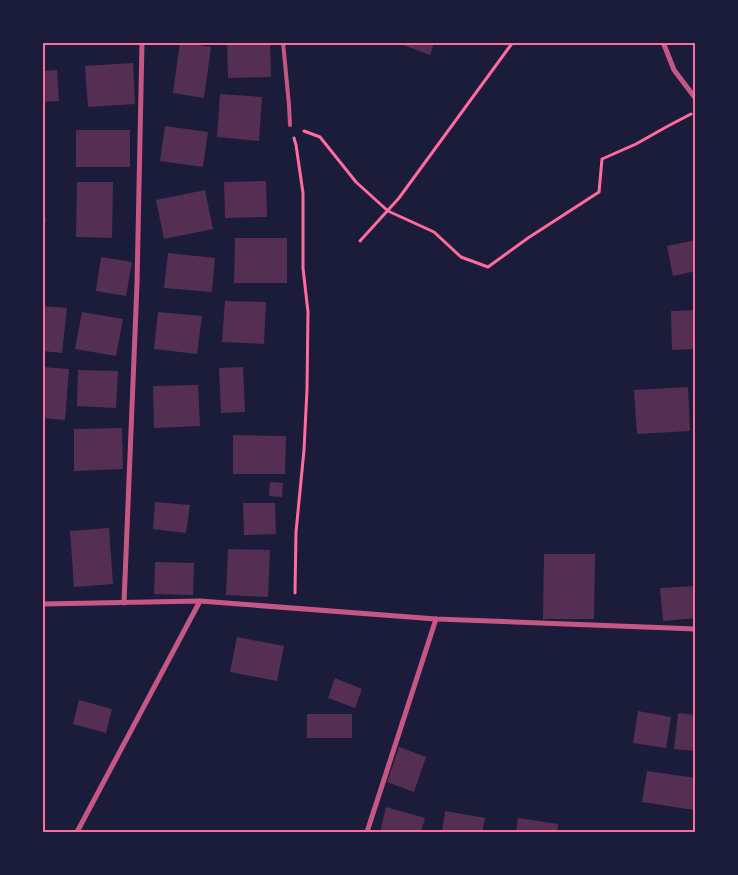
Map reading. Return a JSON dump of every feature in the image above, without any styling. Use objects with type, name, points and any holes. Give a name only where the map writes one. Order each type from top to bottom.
[{"type":"street","points":[[124,603],[138,284],[142,42]]},
{"type":"street","points":[[663,42],[674,70],[696,99]]},
{"type":"street","points":[[77,832],[200,601]]},
{"type":"street","points":[[42,604],[200,601],[436,620],[696,629]]},
{"type":"street","points":[[367,832],[436,620]]},
{"type":"lane","points":[[283,42],[290,125]]},
{"type":"path","points":[[360,241],[405,190],[513,42]]},
{"type":"path","points":[[290,125],[320,137],[356,182],[388,211],[434,232],[461,258],[488,267],[528,238],[599,192],[602,159],[636,144],[696,112]]},
{"type":"path","points":[[290,125],[296,145],[303,193],[304,268],[308,312],[307,398],[296,532],[294,608]]},
{"type":"building","points":[[180,42],[211,47],[204,98],[173,93]]},
{"type":"building","points":[[227,42],[270,42],[271,77],[228,78]]},
{"type":"building","points":[[395,42],[434,42],[430,55]]},
{"type":"building","points":[[133,63],[135,104],[88,107],[85,66]]},
{"type":"building","points":[[57,70],[59,101],[42,102],[42,71]]},
{"type":"building","points":[[220,94],[262,97],[259,141],[217,137]]},
{"type":"building","points":[[165,126],[208,132],[203,167],[160,161]]},
{"type":"building","points":[[76,130],[130,130],[130,167],[76,167]]},
{"type":"building","points":[[266,181],[267,217],[225,218],[224,182]]},
{"type":"building","points":[[77,182],[113,182],[112,238],[76,237]]},
{"type":"building","points":[[205,190],[213,229],[164,239],[156,200]]},
{"type":"building","points":[[42,199],[44,199],[46,222],[42,223]]},
{"type":"building","points":[[235,238],[287,238],[287,283],[234,283]]},
{"type":"building","points":[[696,240],[696,271],[673,276],[667,246]]},
{"type":"building","points":[[168,253],[215,258],[212,292],[164,288]]},
{"type":"building","points":[[101,257],[132,262],[126,296],[96,291]]},
{"type":"building","points":[[225,301],[266,302],[264,344],[222,342]]},
{"type":"building","points":[[42,306],[67,308],[62,353],[42,351]]},
{"type":"building","points":[[696,310],[696,349],[672,350],[671,311]]},
{"type":"building","points":[[82,312],[123,319],[116,356],[75,349]]},
{"type":"building","points":[[158,312],[202,316],[197,354],[154,349]]},
{"type":"building","points":[[42,367],[69,369],[65,420],[42,418]]},
{"type":"building","points":[[243,367],[245,412],[221,413],[219,368]]},
{"type":"building","points":[[78,370],[118,371],[116,408],[77,406]]},
{"type":"building","points":[[198,385],[200,426],[154,428],[153,386]]},
{"type":"building","points":[[688,387],[690,431],[637,434],[634,390]]},
{"type":"building","points":[[122,428],[123,469],[74,471],[74,429]]},
{"type":"building","points":[[233,435],[286,436],[285,474],[233,474]]},
{"type":"building","points":[[270,482],[283,483],[282,497],[269,496]]},
{"type":"building","points":[[155,502],[190,505],[186,533],[153,529]]},
{"type":"building","points":[[243,503],[275,503],[276,534],[244,535]]},
{"type":"building","points":[[109,528],[113,584],[74,587],[70,531]]},
{"type":"building","points":[[228,549],[270,550],[268,597],[226,595]]},
{"type":"building","points":[[544,554],[595,554],[594,619],[543,619]]},
{"type":"building","points":[[155,562],[194,563],[193,595],[154,594]]},
{"type":"building","points":[[696,586],[696,618],[663,621],[660,588]]},
{"type":"building","points":[[237,637],[284,646],[277,681],[230,672]]},
{"type":"building","points":[[335,678],[362,689],[355,708],[328,698]]},
{"type":"building","points":[[79,700],[112,709],[106,733],[73,724]]},
{"type":"building","points":[[638,711],[671,717],[666,748],[633,743]]},
{"type":"building","points":[[678,713],[696,715],[696,751],[674,749]]},
{"type":"building","points":[[307,714],[352,714],[352,738],[307,738]]},
{"type":"building","points":[[399,747],[426,757],[414,792],[387,782]]},
{"type":"building","points":[[647,771],[696,778],[694,810],[642,802]]},
{"type":"building","points":[[386,807],[425,818],[421,832],[380,832]]},
{"type":"building","points":[[445,811],[485,818],[482,832],[442,832]]},
{"type":"building","points":[[518,818],[558,824],[557,832],[516,832]]}]
